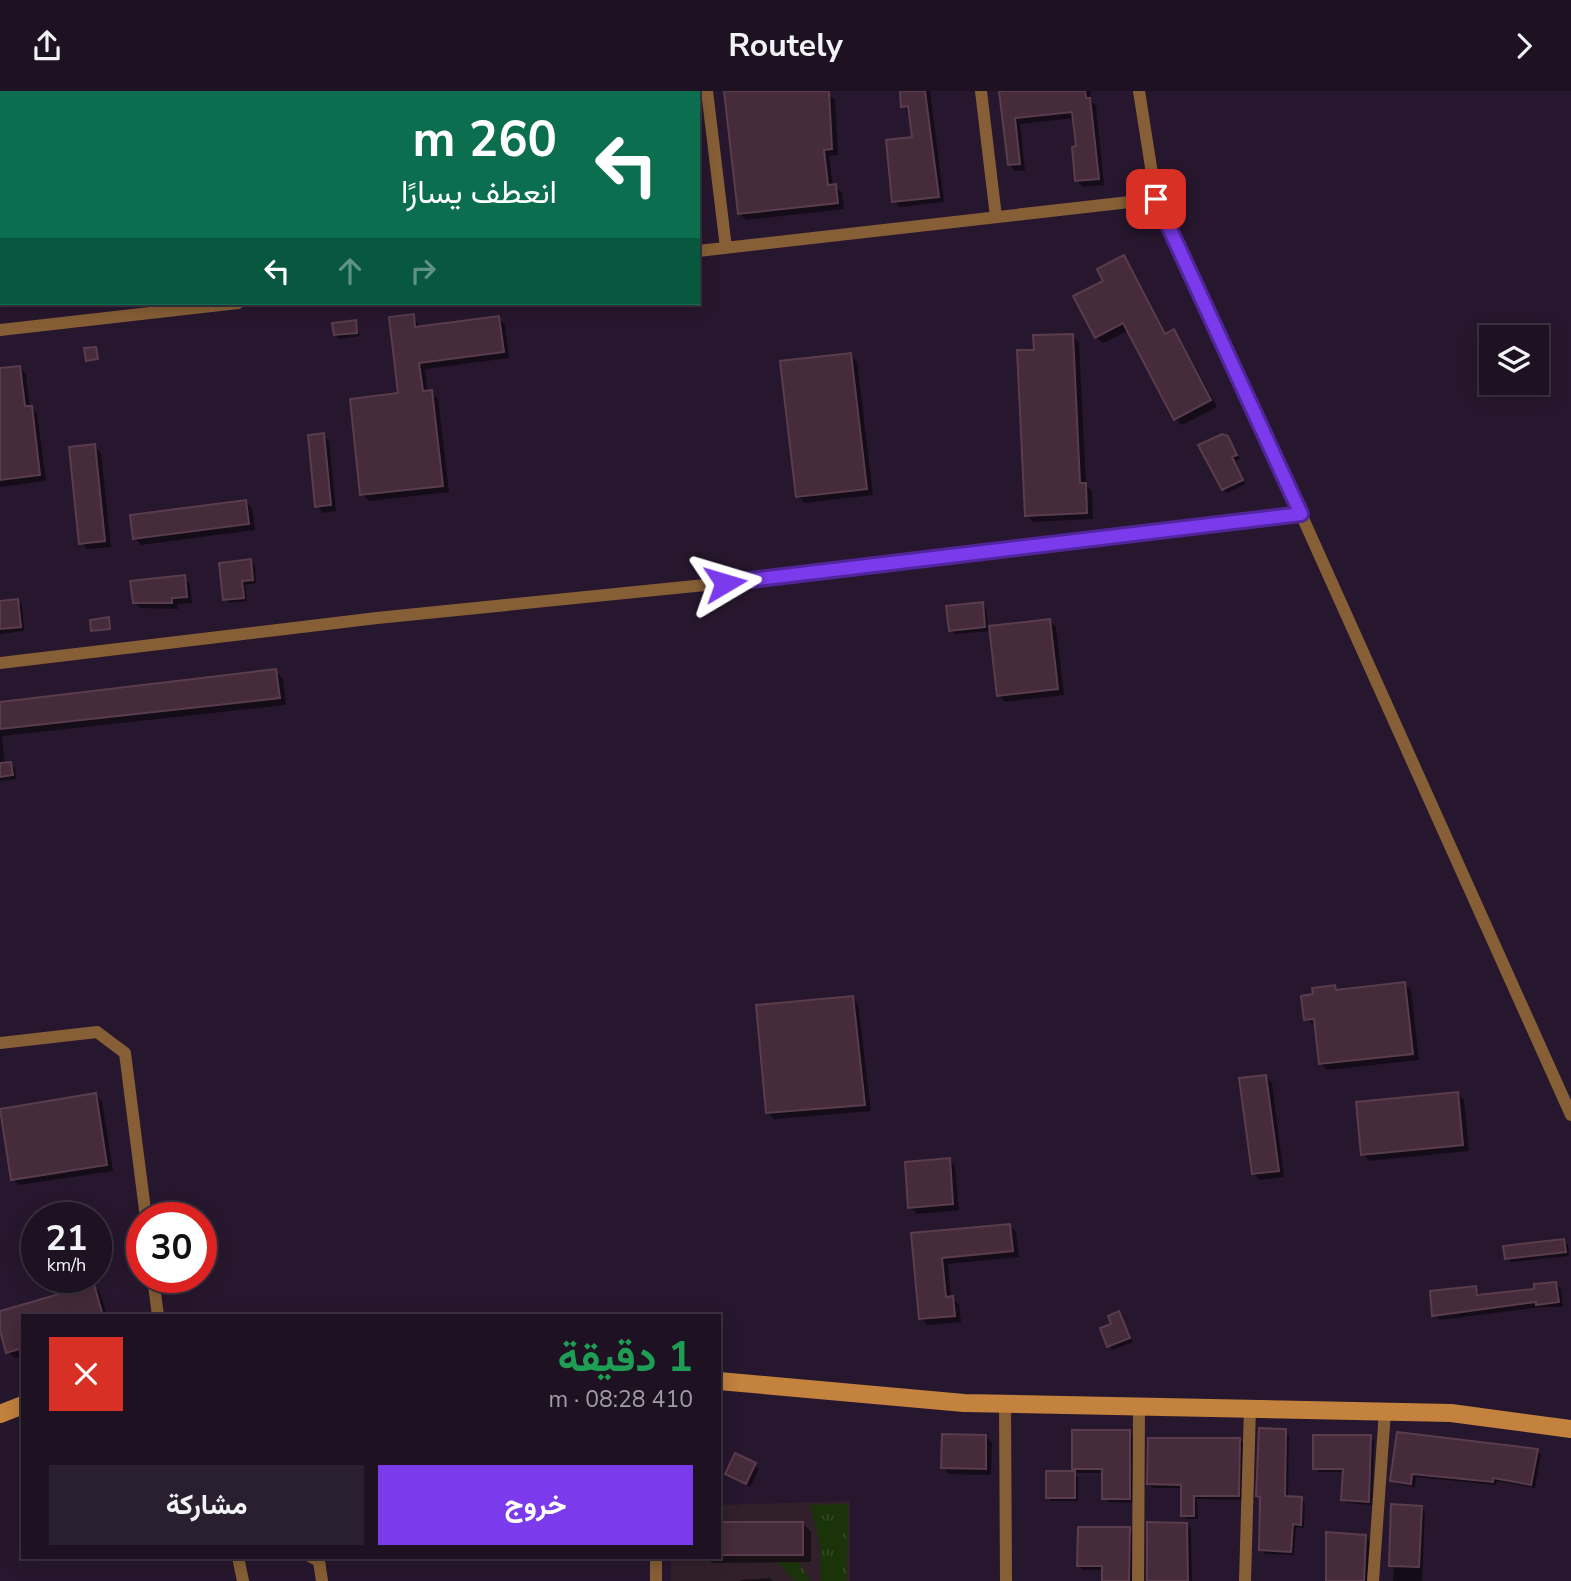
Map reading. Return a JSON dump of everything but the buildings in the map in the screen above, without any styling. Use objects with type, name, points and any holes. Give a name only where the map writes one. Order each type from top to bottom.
[{"type":"street","points":[[707,91],[726,248]]},
{"type":"street","points":[[981,91],[996,217]]},
{"type":"street","points":[[1139,91],[1156,199],[1571,1115]]},
{"type":"street","points":[[700,251],[1156,199]]},
{"type":"street","points":[[0,330],[220,305]]},
{"type":"street","points":[[0,663],[377,618],[725,583],[1301,514]]},
{"type":"street","points":[[0,1043],[97,1033],[125,1053],[144,1202]]},
{"type":"street","points":[[155,1293],[158,1314]]},
{"type":"street","points":[[721,1381],[1005,1403],[1451,1413],[1571,1429]]},
{"type":"street","points":[[1005,1403],[1006,1581]]},
{"type":"street","points":[[0,1414],[21,1406]]},
{"type":"street","points":[[1138,1581],[1139,1406]]},
{"type":"street","points":[[1245,1581],[1250,1408]]},
{"type":"street","points":[[1373,1581],[1385,1411]]},
{"type":"street","points":[[239,1559],[243,1581]]},
{"type":"street","points":[[315,1559],[319,1561],[322,1581]]},
{"type":"street","points":[[656,1559],[656,1581]]},
{"type":"shaded area","points":[[850,1501],[850,1581],[671,1581],[671,1559],[721,1559],[721,1505]]},
{"type":"green space","points":[[848,1504],[847,1581],[821,1581],[820,1544],[810,1505]]},
{"type":"green space","points":[[777,1562],[799,1562],[810,1581],[796,1581]]},
{"type":"route","points":[[725,583],[1301,514],[1156,199]]}]
